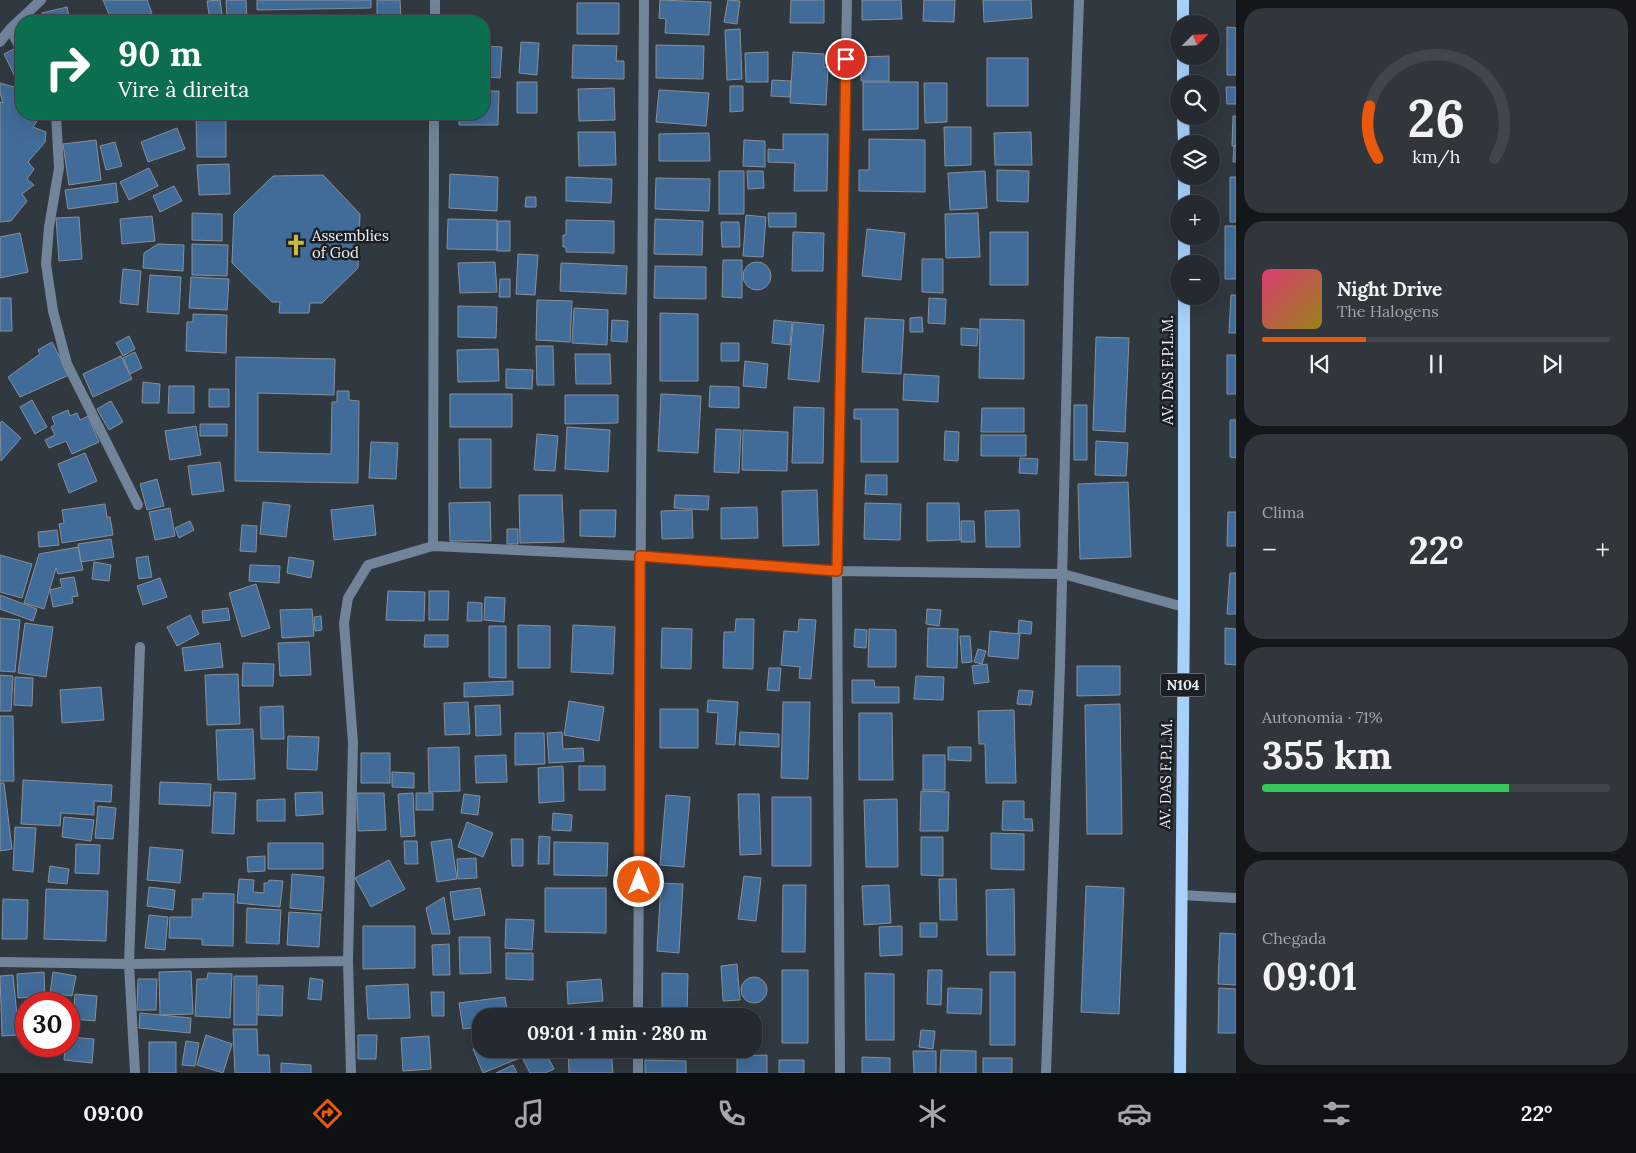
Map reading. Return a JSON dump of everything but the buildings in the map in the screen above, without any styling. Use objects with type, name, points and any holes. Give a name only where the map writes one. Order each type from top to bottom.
[{"type":"main road","points":[[1183,0],[1183,15]]},
{"type":"main road","name":"AV. DAS F.P.L.M.","points":[[1180,1073],[1184,606],[1184,305]]},
{"type":"street","points":[[25,15],[41,0]]},
{"type":"street","points":[[435,0],[435,15]]},
{"type":"street","points":[[638,1008],[644,0]]},
{"type":"street","points":[[840,1073],[837,571],[847,0]]},
{"type":"street","points":[[1046,1073],[1063,574],[1069,282],[1079,0]]},
{"type":"street","points":[[0,42],[15,24]]},
{"type":"street","points":[[10,29],[15,38]]},
{"type":"street","points":[[56,120],[59,168],[49,227],[46,264],[53,311],[67,364],[138,505]]},
{"type":"street","points":[[433,546],[434,120]]},
{"type":"street","points":[[351,1073],[348,961],[353,743],[344,623],[348,598],[368,565],[433,546],[640,556],[837,571],[1063,574],[1184,606]]},
{"type":"street","points":[[135,1073],[129,964],[140,647]]},
{"type":"street","points":[[1181,895],[1236,898]]},
{"type":"street","points":[[0,962],[129,964],[348,961]]},
{"type":"street","points":[[638,1058],[638,1073]]},
{"type":"place","name":"Assemblies of God","points":[[296,245]]},
{"type":"route","points":[[639,882],[640,556],[837,571],[846,59]]}]
